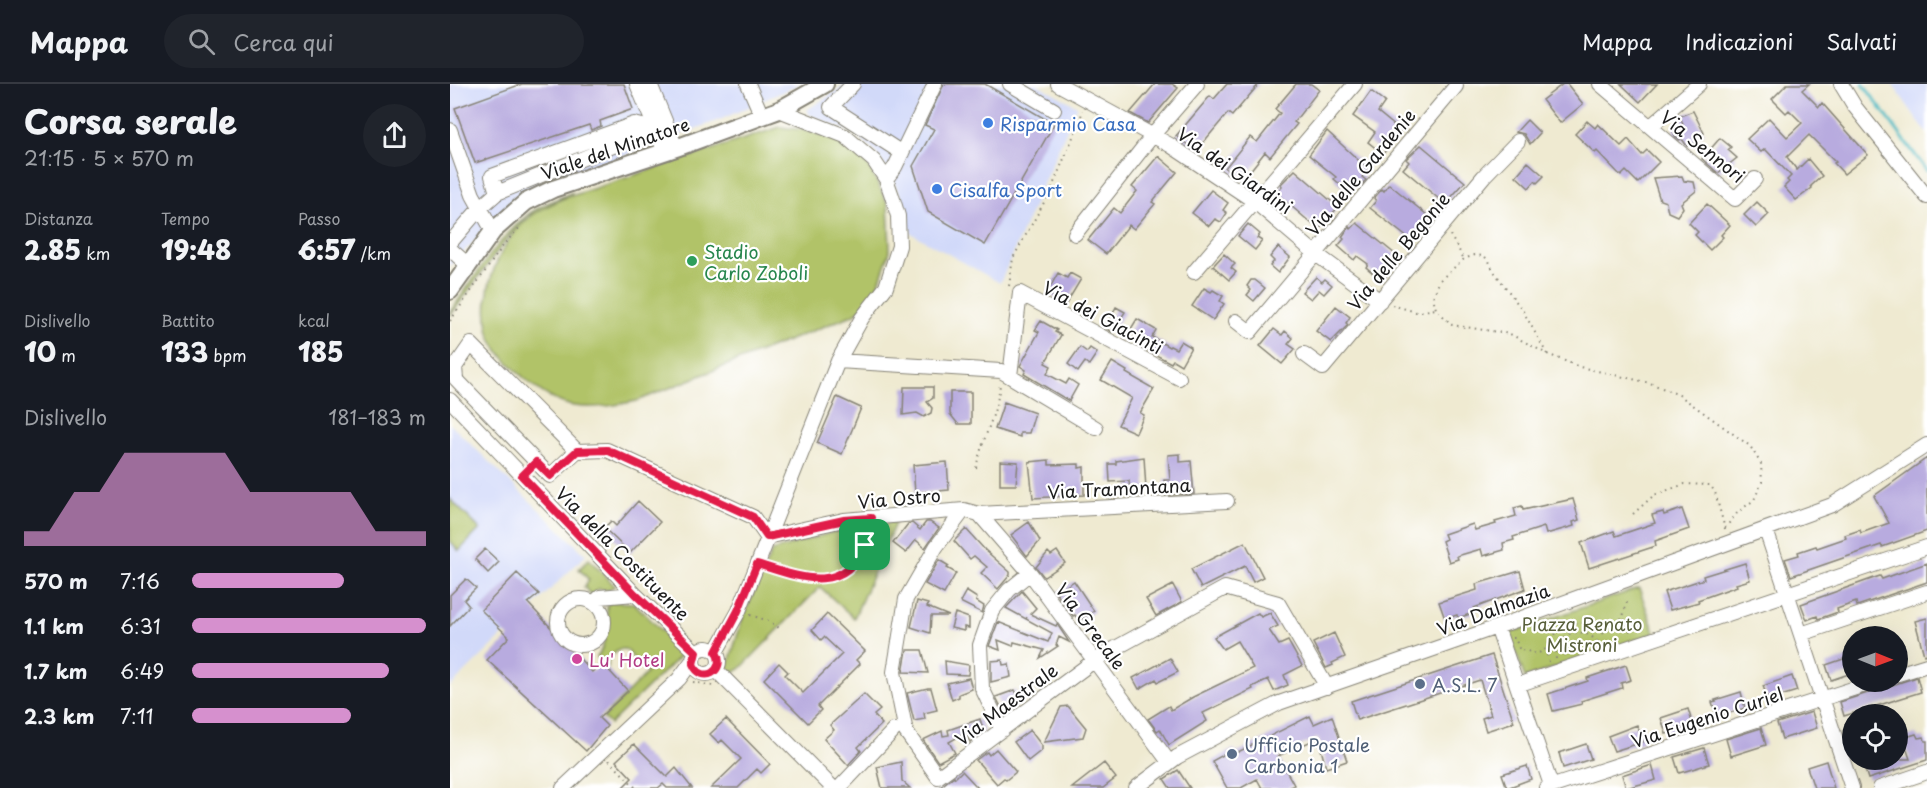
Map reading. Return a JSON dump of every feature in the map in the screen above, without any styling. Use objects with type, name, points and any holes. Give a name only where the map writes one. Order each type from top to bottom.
[{"type":"main road","name":"Viale del Minatore","points":[[450,291],[493,231],[526,202],[553,189],[779,110],[814,87]]},
{"type":"street","points":[[637,84],[655,129],[670,150]]},
{"type":"street","points":[[650,84],[670,150]]},
{"type":"street","points":[[748,84],[762,116]]},
{"type":"street","points":[[853,84],[831,107],[902,153]]},
{"type":"street","points":[[886,179],[902,153],[935,84]]},
{"type":"street","points":[[1010,84],[1054,110]]},
{"type":"street","name":"Via dei Giardini","points":[[1059,84],[1153,135],[1254,201],[1316,254],[1380,301]]},
{"type":"street","points":[[1076,234],[1153,135],[1197,84]]},
{"type":"street","points":[[1194,272],[1355,84]]},
{"type":"street","name":"Via Sennori","points":[[1600,84],[1735,199],[1755,179]]},
{"type":"street","points":[[1651,126],[1699,84]]},
{"type":"street","points":[[1840,84],[1855,107],[1927,197]]},
{"type":"street","name":"Via delle Gardenie","points":[[1236,321],[1250,332],[1456,86]]},
{"type":"street","points":[[716,652],[738,611],[838,361],[862,318],[886,287],[899,246],[898,216],[886,179],[862,149],[845,136],[779,110]]},
{"type":"street","points":[[450,243],[480,208],[497,193],[655,129]]},
{"type":"street","points":[[450,130],[473,195],[493,231]]},
{"type":"street","name":"Via delle Begonie","points":[[1304,354],[1323,368],[1518,141]]},
{"type":"street","points":[[450,249],[469,266]]},
{"type":"street","name":"Via dei Giacinti","points":[[1005,374],[1020,293],[1179,378]]},
{"type":"street","points":[[577,451],[471,344],[455,367],[456,380],[550,476],[577,451],[607,450],[753,517],[767,537]]},
{"type":"street","points":[[838,361],[1005,374],[1096,428]]},
{"type":"street","name":"Via della Costituente","points":[[450,400],[695,656]]},
{"type":"street","name":"Via Dalmazia","points":[[1136,788],[1170,762],[1279,704],[1832,505],[1927,445]]},
{"type":"street","points":[[522,476],[536,462]]},
{"type":"street","name":"Via Tramontana","points":[[979,514],[1227,501]]},
{"type":"street","name":"Via Ostro","points":[[767,537],[844,520],[964,510],[979,514]]},
{"type":"street","name":"Via Maestrale","points":[[964,510],[936,547],[906,599],[894,672],[906,732],[938,777],[1099,658],[1225,588],[1278,603],[1327,687]]},
{"type":"street","name":"Via Grecale","points":[[979,514],[1099,658],[1170,762]]},
{"type":"street","points":[[1766,530],[1852,788]]},
{"type":"street","points":[[1517,685],[1927,547]]},
{"type":"street","points":[[1002,730],[982,688],[980,645],[992,611],[1009,590],[1029,573]]},
{"type":"street","points":[[1801,634],[1927,592]]},
{"type":"street","points":[[594,603],[600,597],[635,594]]},
{"type":"street","points":[[1497,627],[1551,787]]},
{"type":"street","points":[[563,788],[680,679],[695,656],[708,648],[716,652],[719,660],[716,670],[711,674],[680,679]]},
{"type":"street","points":[[695,656],[696,671],[702,674]]},
{"type":"street","points":[[1908,672],[1927,665]]},
{"type":"street","points":[[716,670],[833,788]]},
{"type":"street","name":"Via Eugenio Curiel","points":[[1551,787],[1843,692]]},
{"type":"street","points":[[838,788],[894,729]]},
{"type":"street","points":[[1880,788],[1927,772]]},
{"type":"path","points":[[450,321],[506,243],[528,219]]},
{"type":"path","points":[[1444,225],[1464,259]]},
{"type":"path","points":[[1547,354],[1522,311],[1484,256],[1475,255],[1464,259],[1440,280],[1433,297],[1436,309],[1452,325],[1510,334],[1547,354],[1580,367],[1650,383],[1679,395],[1750,446],[1761,464],[1762,482],[1754,500],[1738,512],[1725,528]]},
{"type":"path","points":[[1380,301],[1416,312],[1436,309]]},
{"type":"path","points":[[1633,514],[1654,495],[1685,484],[1710,485],[1715,492],[1729,543]]},
{"type":"path","points":[[757,564],[803,578],[833,578],[854,565],[865,545],[871,518]]},
{"type":"path","points":[[1502,642],[1515,638],[1520,651],[1537,654],[1546,649],[1552,637],[1562,629],[1583,622],[1599,629],[1604,634],[1623,616],[1627,602]]},
{"type":"path","points":[[738,611],[770,621],[783,630]]},
{"type":"path","points":[[1623,616],[1635,645]]},
{"type":"path","points":[[1555,672],[1556,654],[1560,642],[1568,634],[1578,631],[1591,634],[1604,656]]},
{"type":"path","points":[[1546,649],[1555,672]]},
{"type":"path","points":[[601,751],[636,788]]},
{"type":"shaded area","points":[[450,84],[800,84],[722,119],[518,196],[450,266]]},
{"type":"shaded area","points":[[847,84],[1037,84],[1077,106],[1000,283],[911,233],[899,192],[873,149],[853,133],[810,115],[807,110]]},
{"type":"shaded area","points":[[1892,84],[1927,84],[1927,133]]},
{"type":"shaded area","points":[[450,424],[586,555],[450,687]]},
{"type":"green space","name":"Stadio Carlo Zoboli","points":[[780,127],[806,130],[843,143],[868,165],[888,204],[890,251],[871,298],[855,314],[637,401],[606,406],[574,406],[552,399],[527,381],[494,345],[489,333],[487,299],[495,265],[512,235],[537,212],[562,199]]},
{"type":"green space","points":[[573,192],[528,216],[508,237],[450,316],[450,312],[504,237],[526,216],[548,202]]},
{"type":"green space","points":[[450,499],[480,529],[459,551],[450,541]]},
{"type":"green space","points":[[896,521],[854,618],[820,587],[740,669],[731,674],[728,666],[743,617],[772,551],[833,532]]},
{"type":"green space","points":[[589,559],[615,586],[607,590],[598,589],[591,595],[584,587],[589,580],[579,569]]},
{"type":"green space","name":"Piazza Renato Mistroni","points":[[1639,588],[1655,633],[1525,678],[1509,633]]},
{"type":"green space","points":[[610,602],[634,603],[681,650],[681,655],[610,724],[603,718],[646,674],[646,669],[624,649],[616,652],[608,660],[608,667],[597,657],[605,639],[607,606]]},
{"type":"building","points":[[522,84],[624,84],[633,109],[600,121],[601,126],[591,130],[589,125],[475,163],[455,108]]},
{"type":"building","points":[[944,84],[985,84],[1054,124],[985,245],[928,212],[913,166],[934,129],[925,125]]},
{"type":"building","points":[[1155,84],[1172,84],[1178,88],[1148,123],[1130,113]]},
{"type":"building","points":[[1227,84],[1259,84],[1232,116],[1228,113],[1196,151],[1176,136],[1210,96],[1214,99]]},
{"type":"building","points":[[1296,84],[1311,84],[1319,90],[1294,122],[1297,124],[1270,157],[1265,152],[1242,181],[1225,168],[1250,137],[1257,142],[1280,113],[1275,109]]},
{"type":"building","points":[[1563,84],[1567,84],[1583,104],[1560,123],[1542,100]]},
{"type":"building","points":[[1621,84],[1657,84],[1640,102]]},
{"type":"building","points":[[1787,84],[1809,84],[1802,90],[1819,107],[1822,103],[1868,155],[1844,174],[1834,163],[1836,162],[1809,135],[1787,157],[1797,170],[1808,159],[1822,176],[1811,186],[1812,188],[1796,200],[1784,187],[1791,176],[1765,149],[1761,152],[1747,139],[1769,118],[1787,137],[1802,123],[1789,110],[1786,113],[1772,99]]},
{"type":"building","points":[[1371,91],[1385,102],[1378,112],[1401,131],[1383,154],[1368,142],[1375,132],[1353,116]]},
{"type":"building","points":[[1693,111],[1704,133],[1696,136],[1698,142],[1687,146],[1682,139],[1679,140],[1675,136],[1673,128],[1683,125],[1680,116]]},
{"type":"building","points":[[1527,120],[1540,133],[1530,144],[1524,134],[1516,132]]},
{"type":"building","points":[[1587,121],[1595,128],[1598,124],[1621,146],[1628,139],[1642,155],[1647,150],[1659,162],[1638,183],[1626,171],[1621,176],[1597,151],[1595,153],[1575,134]]},
{"type":"building","points":[[1327,131],[1368,169],[1362,177],[1366,180],[1360,186],[1357,183],[1349,192],[1334,179],[1336,177],[1309,155]]},
{"type":"building","points":[[1720,138],[1731,147],[1728,150],[1737,158],[1718,173],[1702,159]]},
{"type":"building","points":[[1421,145],[1465,182],[1445,204],[1403,169],[1409,162],[1406,159]]},
{"type":"building","points":[[1158,156],[1177,172],[1152,202],[1155,204],[1134,229],[1129,225],[1106,254],[1088,240],[1114,208],[1120,213],[1137,191],[1132,187]]},
{"type":"building","points":[[1528,162],[1544,176],[1529,188],[1516,176]]},
{"type":"building","points":[[1295,170],[1338,207],[1319,230],[1276,193],[1282,186],[1281,184]]},
{"type":"building","points":[[1682,176],[1684,181],[1694,182],[1696,191],[1681,203],[1683,208],[1677,216],[1668,212],[1666,202],[1660,200],[1653,178]]},
{"type":"building","points":[[1389,184],[1432,219],[1413,242],[1370,208],[1376,201],[1374,198]]},
{"type":"building","points":[[1211,190],[1228,203],[1223,210],[1227,213],[1221,222],[1215,219],[1209,226],[1192,213]]},
{"type":"building","points":[[1757,202],[1769,214],[1756,227],[1744,215]]},
{"type":"building","points":[[1707,204],[1730,225],[1721,235],[1723,237],[1710,250],[1695,235],[1698,232],[1689,223]]},
{"type":"building","points":[[1357,223],[1401,259],[1382,281],[1366,267],[1368,264],[1357,256],[1354,260],[1338,246],[1349,227],[1351,229]]},
{"type":"building","points":[[1248,224],[1260,234],[1257,238],[1262,241],[1255,250],[1238,236]]},
{"type":"building","points":[[1278,247],[1290,257],[1278,273],[1270,266],[1274,261],[1270,257]]},
{"type":"building","points":[[1224,254],[1235,264],[1231,268],[1236,272],[1229,280],[1213,266]]},
{"type":"building","points":[[1058,273],[1067,278],[1070,273],[1081,279],[1066,304],[1047,293]]},
{"type":"building","points":[[1316,277],[1322,282],[1325,279],[1332,285],[1324,294],[1319,290],[1311,299],[1302,292]]},
{"type":"building","points":[[1251,280],[1255,280],[1265,288],[1254,301],[1247,295],[1251,290],[1247,286]]},
{"type":"building","points":[[1204,288],[1223,296],[1220,301],[1224,304],[1213,320],[1192,306]]},
{"type":"building","points":[[1336,306],[1350,317],[1346,323],[1348,325],[1331,342],[1316,331]]},
{"type":"building","points":[[1116,307],[1125,312],[1112,332],[1105,328]]},
{"type":"building","points":[[1137,319],[1156,330],[1152,337],[1169,347],[1176,349],[1181,341],[1191,347],[1181,365],[1173,360],[1171,363],[1141,347],[1143,343],[1134,338],[1136,335],[1129,332]]},
{"type":"building","points":[[1041,321],[1057,330],[1055,332],[1061,335],[1045,363],[1051,366],[1047,374],[1066,384],[1069,379],[1078,385],[1069,401],[1024,374],[1026,370],[1020,366],[1039,332],[1035,330]]},
{"type":"building","points":[[1274,329],[1282,335],[1285,331],[1293,338],[1288,344],[1295,349],[1282,364],[1260,346]]},
{"type":"building","points":[[1080,347],[1087,352],[1090,348],[1097,353],[1089,365],[1085,362],[1078,372],[1068,364]]},
{"type":"building","points":[[1112,362],[1154,389],[1140,413],[1144,415],[1136,433],[1118,425],[1132,398],[1101,380]]},
{"type":"building","points":[[904,387],[933,387],[933,398],[927,402],[932,408],[931,413],[924,417],[917,413],[903,415]]},
{"type":"building","points":[[950,392],[971,392],[971,424],[958,424],[950,414]]},
{"type":"building","points":[[837,397],[861,408],[842,454],[817,443]]},
{"type":"building","points":[[1004,402],[1035,413],[1029,433],[1020,433],[1020,437],[995,429]]},
{"type":"building","points":[[1180,454],[1180,462],[1191,461],[1194,494],[1165,495],[1164,480],[1170,480],[1168,455]]},
{"type":"building","points":[[1144,457],[1146,489],[1130,490],[1129,481],[1110,482],[1109,464]]},
{"type":"building","points":[[1927,458],[1927,531],[1791,576],[1785,559],[1799,555],[1798,552],[1846,538],[1845,535],[1860,530],[1861,533],[1889,523],[1874,496]]},
{"type":"building","points":[[1049,460],[1049,465],[1079,464],[1079,468],[1084,467],[1084,495],[1033,498],[1029,462]]},
{"type":"building","points":[[1000,461],[1018,462],[1016,485],[1000,485]]},
{"type":"building","points":[[947,462],[949,490],[915,493],[913,465]]},
{"type":"building","points":[[1573,499],[1579,520],[1573,522],[1574,526],[1546,534],[1544,527],[1513,537],[1514,540],[1503,543],[1504,550],[1483,556],[1481,549],[1457,556],[1458,559],[1449,562],[1442,541],[1446,539],[1444,534],[1473,524],[1475,530],[1496,524],[1495,522],[1516,516],[1514,508],[1522,506],[1523,510]]},
{"type":"building","points":[[638,501],[660,522],[630,553],[604,528],[611,521],[616,526]]},
{"type":"building","points":[[1682,509],[1689,529],[1655,541],[1656,546],[1589,568],[1581,543],[1614,531],[1616,536],[1655,523],[1652,515],[1663,512],[1664,515]]},
{"type":"building","points":[[926,522],[939,528],[925,548],[916,540],[906,553],[893,543],[908,524],[912,523],[920,530]]},
{"type":"building","points":[[1029,522],[1040,541],[1027,556],[1011,535]]},
{"type":"building","points":[[966,529],[1010,572],[998,589],[981,573],[987,567],[974,556],[970,559],[954,541]]},
{"type":"building","points":[[1245,542],[1263,577],[1253,582],[1245,566],[1201,588],[1191,569]]},
{"type":"building","points":[[485,549],[499,562],[488,573],[475,559]]},
{"type":"building","points":[[1057,551],[1065,563],[1044,577],[1036,567],[1048,552],[1051,555]]},
{"type":"building","points":[[939,560],[956,573],[944,594],[925,584]]},
{"type":"building","points":[[1745,563],[1750,580],[1698,600],[1699,602],[1670,610],[1664,592],[1704,579],[1703,576]]},
{"type":"building","points":[[1927,563],[1927,582],[1857,606],[1856,602],[1818,619],[1817,616],[1807,620],[1801,604],[1880,576],[1882,579]]},
{"type":"building","points":[[1520,571],[1525,589],[1474,608],[1476,612],[1458,618],[1457,615],[1445,619],[1439,602],[1477,590],[1476,584]]},
{"type":"building","points":[[517,573],[539,594],[528,603],[592,672],[602,663],[628,691],[599,718],[607,726],[586,751],[487,660],[509,637],[481,610]]},
{"type":"building","points":[[466,579],[476,588],[464,600],[469,606],[450,626],[450,595]]},
{"type":"building","points":[[1074,581],[1094,611],[1079,621],[1056,593]]},
{"type":"building","points":[[1173,585],[1182,602],[1156,616],[1146,599]]},
{"type":"building","points":[[966,591],[984,606],[982,613],[960,602]]},
{"type":"building","points":[[1022,591],[1036,608],[1030,614],[1056,626],[1057,624],[1069,642],[1059,637],[1056,645],[1058,646],[1040,658],[1044,650],[1014,642],[1013,646],[998,640],[1000,650],[989,646],[998,622],[1048,642],[1052,633],[1006,608]]},
{"type":"building","points":[[917,601],[928,604],[927,607],[949,616],[931,616],[930,633],[911,627]]},
{"type":"building","points":[[955,613],[969,618],[969,628],[964,627],[964,631],[951,628]]},
{"type":"building","points":[[1258,613],[1261,617],[1270,613],[1278,626],[1269,630],[1279,645],[1288,641],[1302,666],[1284,675],[1288,685],[1274,691],[1268,679],[1252,687],[1253,689],[1203,713],[1207,721],[1169,745],[1160,729],[1157,731],[1148,719],[1169,706],[1171,710],[1253,668],[1237,641],[1223,649],[1214,637]]},
{"type":"building","points":[[827,614],[865,651],[856,660],[860,664],[818,706],[821,710],[808,723],[764,679],[779,663],[788,672],[785,675],[803,693],[842,654],[824,637],[821,640],[812,630]]},
{"type":"building","points":[[1927,618],[1927,654],[1924,655],[1915,621]]},
{"type":"building","points":[[1334,633],[1345,657],[1326,668],[1313,643]]},
{"type":"building","points":[[907,650],[922,650],[928,673],[903,672]]},
{"type":"building","points":[[1492,655],[1514,722],[1486,731],[1482,718],[1491,715],[1480,680],[1357,720],[1351,701]]},
{"type":"building","points":[[1170,658],[1178,672],[1158,682],[1156,679],[1139,689],[1133,678]]},
{"type":"building","points":[[1842,659],[1842,676],[1831,680],[1826,665]]},
{"type":"building","points":[[1002,660],[1003,665],[1009,664],[1011,677],[991,682],[991,661]]},
{"type":"building","points":[[945,661],[969,665],[968,675],[946,674]]},
{"type":"building","points":[[1626,665],[1631,680],[1621,683],[1622,688],[1581,701],[1582,704],[1553,711],[1548,694]]},
{"type":"building","points":[[1792,676],[1797,691],[1768,700],[1763,686]]},
{"type":"building","points":[[1917,677],[1921,692],[1882,704],[1842,704],[1842,709],[1840,702],[1871,692],[1908,692],[1908,680]]},
{"type":"building","points":[[969,678],[972,689],[959,694],[959,697],[952,700],[947,683]]},
{"type":"building","points":[[931,688],[937,710],[924,713],[925,719],[914,721],[907,693]]},
{"type":"building","points":[[1015,690],[1019,698],[1014,700],[1017,705],[1004,713],[996,697]]},
{"type":"building","points":[[1741,692],[1745,708],[1717,717],[1712,702]]},
{"type":"building","points":[[864,694],[880,710],[874,715],[882,724],[858,747],[861,751],[848,765],[824,739],[834,730],[830,725]]},
{"type":"building","points":[[1068,706],[1086,728],[1083,737],[1044,742],[1061,707]]},
{"type":"building","points":[[1688,709],[1693,725],[1666,734],[1661,718]]},
{"type":"building","points":[[1812,712],[1817,728],[1782,739],[1777,723]]},
{"type":"building","points":[[1310,716],[1314,724],[1332,716],[1347,761],[1326,768],[1318,738],[1278,756],[1294,785],[1288,788],[1262,788],[1257,779],[1241,788],[1227,788],[1212,761],[1234,749],[1236,753]]},
{"type":"building","points":[[726,719],[770,764],[761,773],[757,769],[738,788],[711,788],[741,759],[722,740],[719,743],[710,734]]},
{"type":"building","points":[[980,719],[984,732],[970,742],[965,733],[949,742],[955,753],[938,762],[923,740],[942,731],[943,736],[949,735],[948,730]]},
{"type":"building","points":[[1637,725],[1643,742],[1614,751],[1608,736]]},
{"type":"building","points":[[1761,728],[1766,745],[1731,756],[1726,739]]},
{"type":"building","points":[[1030,730],[1042,746],[1042,750],[1028,761],[1014,742]]},
{"type":"building","points":[[1916,734],[1918,738],[1924,737],[1927,741],[1927,760],[1908,766],[1908,759],[1910,759],[1908,736]]},
{"type":"building","points":[[634,744],[667,777],[676,768],[692,788],[667,788],[663,784],[658,788],[622,788],[632,778],[616,761]]},
{"type":"building","points":[[1586,744],[1591,759],[1563,768],[1559,753]]},
{"type":"building","points":[[1704,748],[1709,764],[1679,773],[1674,757]]},
{"type":"building","points":[[996,749],[1016,772],[997,784],[976,760],[987,752],[989,755]]},
{"type":"building","points":[[1826,761],[1834,788],[1814,788],[1807,767]]},
{"type":"building","points":[[901,762],[902,781],[910,788],[882,788],[877,767]]},
{"type":"building","points":[[1104,763],[1116,778],[1103,788],[1072,788]]},
{"type":"building","points":[[1652,765],[1656,780],[1626,788],[1622,775]]},
{"type":"building","points":[[1527,766],[1531,779],[1507,788],[1502,774]]},
{"type":"building","points":[[1178,770],[1190,788],[1170,788],[1164,779]]},
{"type":"building","points":[[1865,770],[1896,770],[1868,779]]},
{"type":"building","points":[[962,771],[978,788],[939,788],[954,776],[955,778]]},
{"type":"waterway","points":[[1863,84],[1927,171]]},
{"type":"place","name":"Risparmio Casa","points":[[988,123]]},
{"type":"place","name":"Cisalfa Sport","points":[[937,189]]},
{"type":"place","name":"Stadio Carlo Zoboli","points":[[692,261]]},
{"type":"place","name":"Lu' Hotel","points":[[577,659]]},
{"type":"place","name":"A.S.L. 7","points":[[1420,684]]},
{"type":"place","name":"Ufficio Postale Carbonia 1","points":[[1232,754]]},
{"type":"route","points":[[607,450],[753,517],[767,537],[844,520],[871,518],[865,545],[854,565],[833,578],[803,578],[757,564],[738,611],[716,652],[719,664],[714,672],[706,675],[696,671],[693,664],[696,652],[635,594],[522,476],[536,462],[550,476],[577,451],[607,450]]}]
